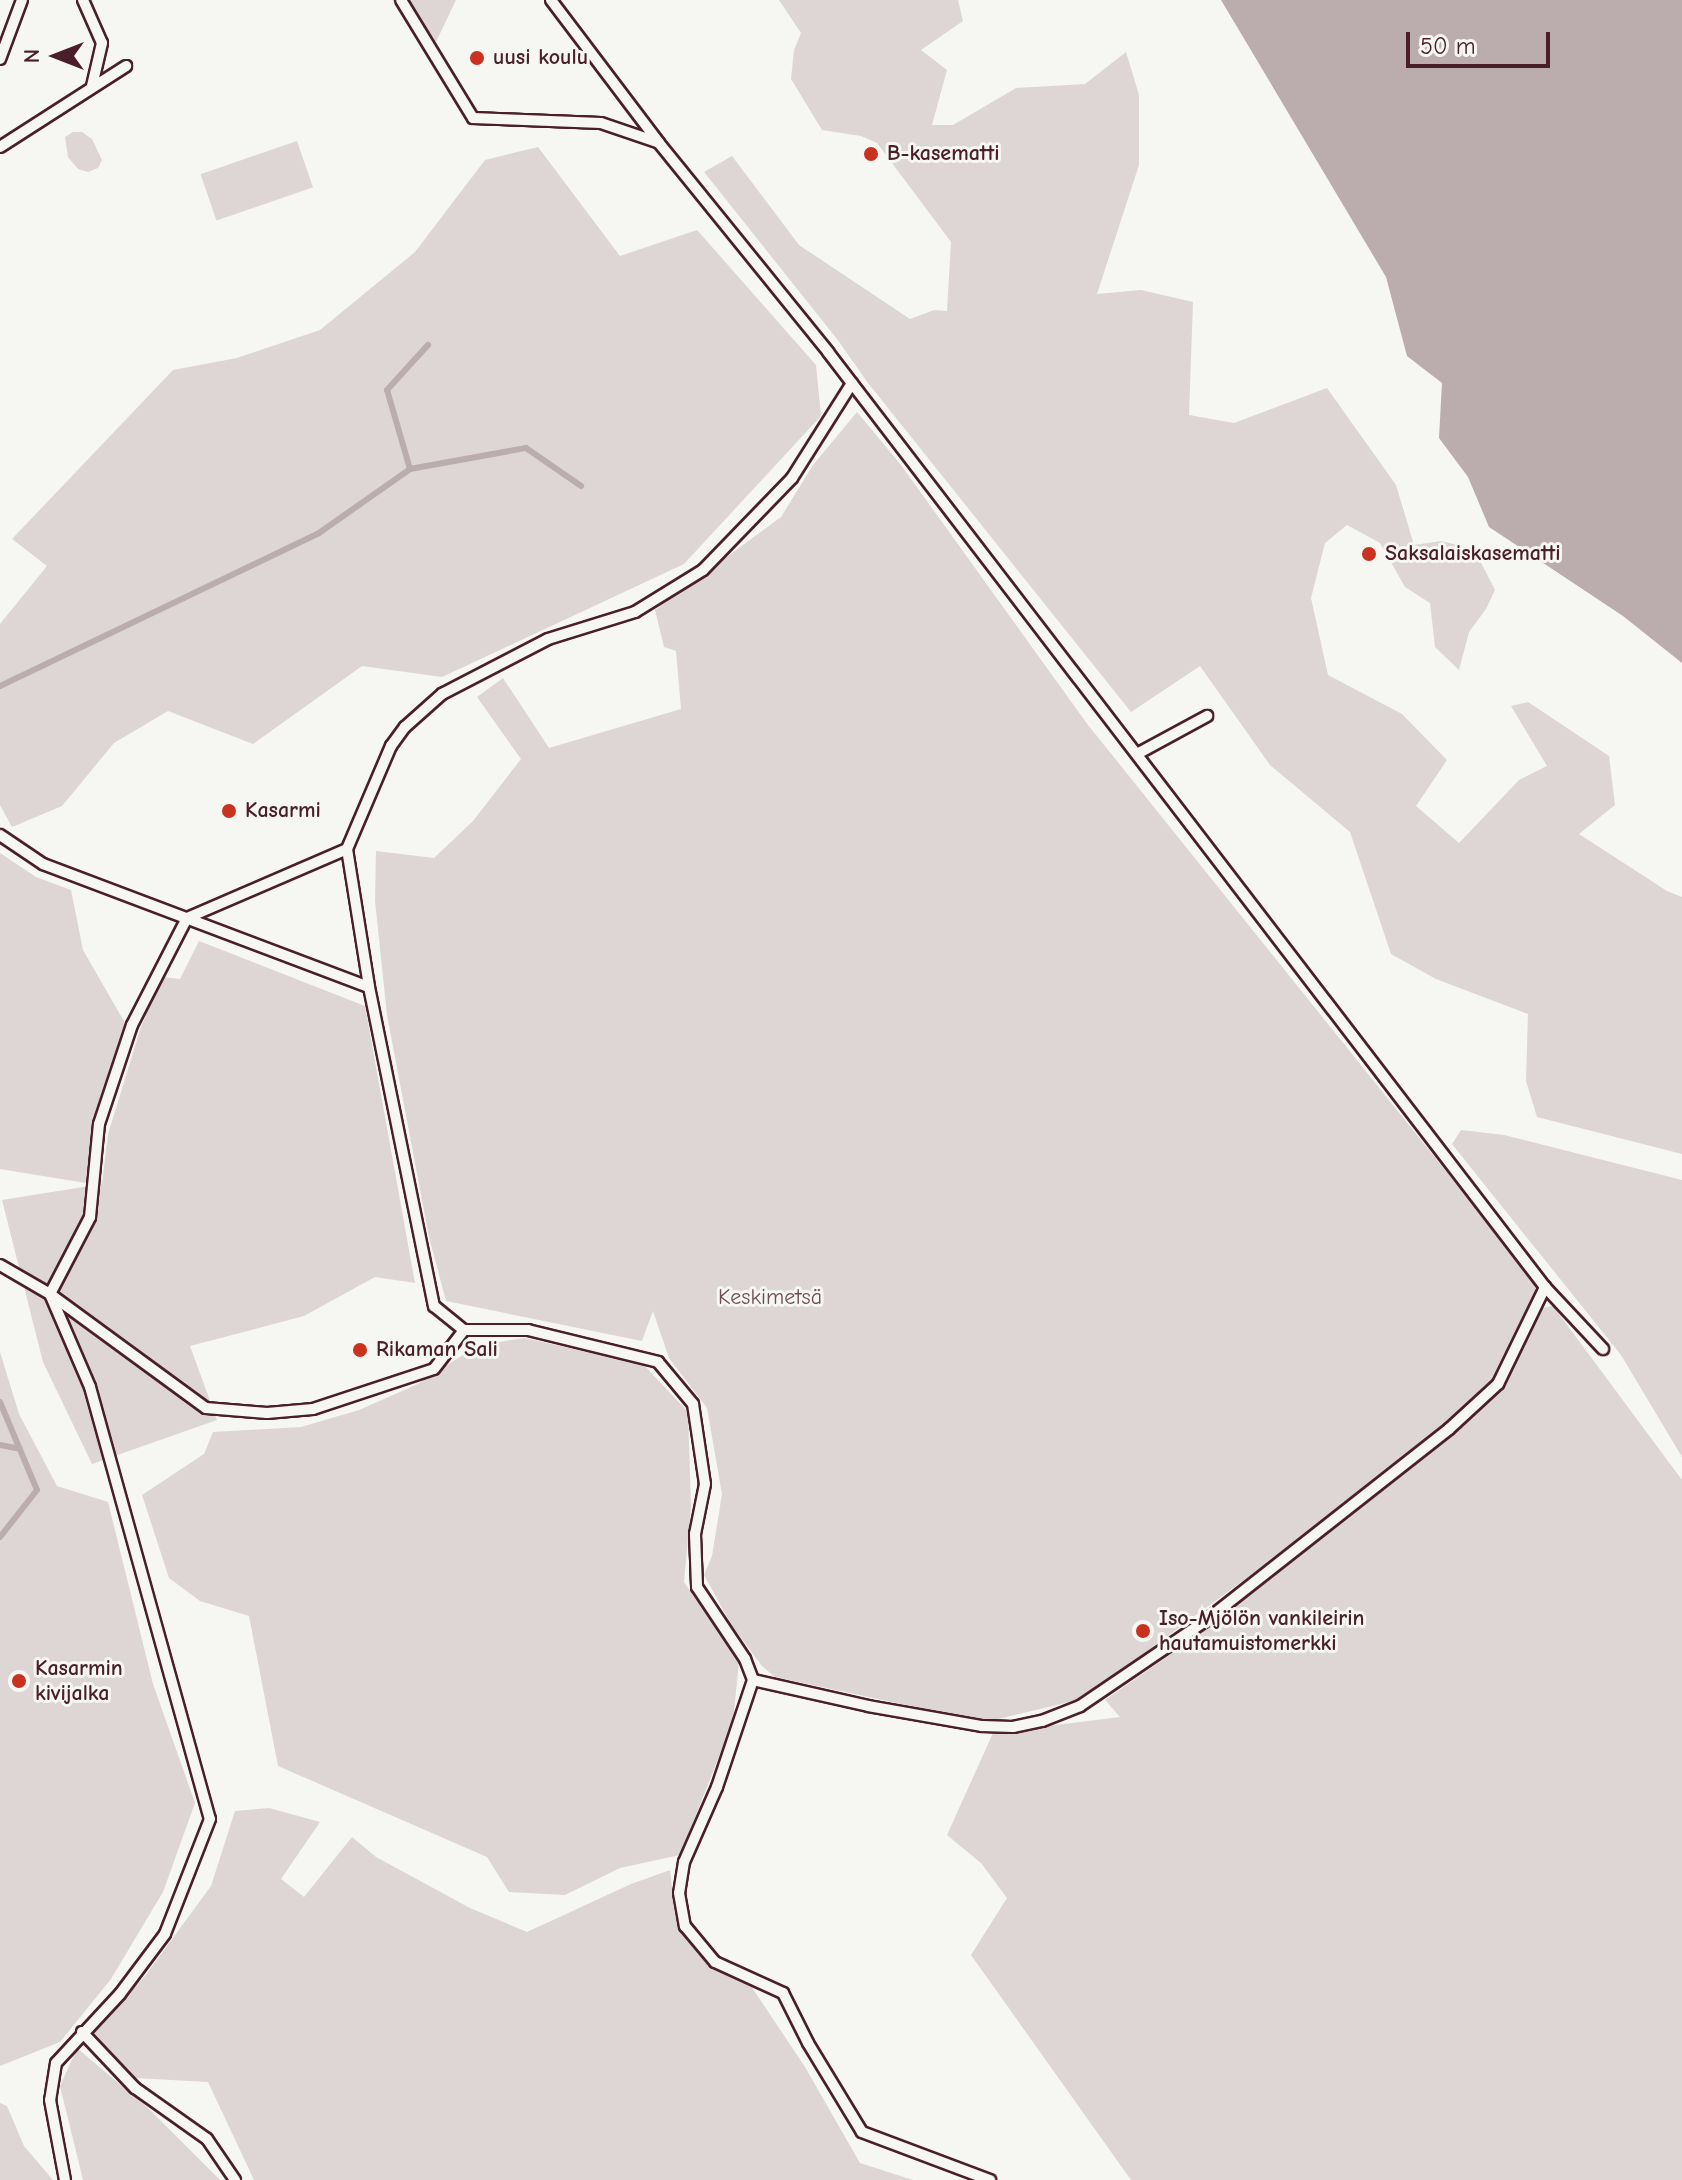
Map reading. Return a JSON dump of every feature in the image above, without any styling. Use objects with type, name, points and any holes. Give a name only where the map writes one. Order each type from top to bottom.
[{"type":"lane","points":[[0,59],[22,0]]},
{"type":"lane","points":[[83,0],[102,43],[92,86]]},
{"type":"lane","points":[[401,0],[473,118],[601,123],[659,143]]},
{"type":"lane","points":[[551,0],[659,143],[852,383],[1545,1287],[1603,1349]]},
{"type":"lane","points":[[0,147],[126,66]]},
{"type":"lane","points":[[852,383],[792,478],[703,570],[635,612],[548,639],[442,694],[405,727],[378,773],[347,849],[369,987],[434,1306],[464,1330],[528,1330],[658,1362],[693,1404],[705,1484],[695,1534],[697,1587],[745,1659],[753,1680],[717,1787],[684,1862],[679,1893],[685,1926],[715,1962],[783,1993],[808,2043],[862,2132],[990,2180]]},
{"type":"lane","points":[[1137,754],[1207,716]]},
{"type":"lane","points":[[0,835],[43,864],[369,987]]},
{"type":"lane","points":[[50,1294],[90,1217],[99,1124],[132,1025],[187,918],[347,849]]},
{"type":"lane","points":[[0,1265],[50,1294],[206,1408],[267,1413],[313,1409],[434,1369],[464,1330]]},
{"type":"lane","points":[[753,1680],[868,1706],[982,1726],[1013,1727],[1042,1721],[1080,1706],[1205,1621],[1449,1429],[1498,1384],[1545,1287]]},
{"type":"lane","points":[[50,1294],[90,1387],[210,1819],[165,1934],[120,1994],[56,2063],[50,2100],[65,2180]]},
{"type":"lane","points":[[82,2032],[135,2088],[207,2139],[235,2180]]},
{"type":"green space","points":[[407,0],[456,0],[436,42]]},
{"type":"green space","points":[[779,0],[958,0],[963,21],[921,50],[947,70],[932,125],[953,125],[1016,88],[1085,84],[1126,52],[1139,95],[1139,165],[1097,294],[1141,290],[1193,302],[1189,415],[1234,423],[1327,388],[1396,485],[1414,545],[1441,541],[1474,549],[1495,590],[1469,632],[1459,670],[1435,647],[1430,603],[1405,587],[1380,543],[1347,525],[1325,543],[1311,598],[1328,675],[1402,714],[1447,760],[1416,806],[1459,843],[1519,780],[1547,766],[1511,706],[1528,702],[1609,756],[1615,805],[1579,834],[1667,891],[1682,897],[1682,1154],[1537,1117],[1526,1081],[1528,1014],[1436,979],[1391,954],[1350,832],[1270,765],[1200,666],[1131,712],[868,383],[837,339],[704,172],[732,156],[799,245],[910,319],[934,310],[947,311],[951,242],[877,143],[861,136],[822,130],[791,79],[794,50],[801,33]]},
{"type":"green space","points":[[73,132],[82,132],[92,139],[102,160],[98,168],[88,172],[78,169],[68,157],[65,137]]},
{"type":"green space","points":[[297,141],[313,187],[217,221],[201,174]]},
{"type":"green space","points":[[538,147],[620,256],[697,230],[816,365],[821,416],[684,564],[442,677],[362,666],[253,744],[168,711],[114,743],[62,806],[12,827],[0,805],[0,624],[47,566],[12,539],[173,370],[237,358],[320,330],[415,252],[485,160]]},
{"type":"green space","name":"Keskimetsä","points":[[857,412],[901,465],[1088,725],[1535,1282],[1536,1294],[1493,1385],[1282,1552],[1082,1699],[986,1722],[775,1677],[762,1666],[732,1626],[704,1575],[712,1556],[722,1494],[707,1408],[669,1358],[653,1311],[642,1341],[446,1301],[429,1237],[387,1015],[375,901],[376,851],[434,858],[473,821],[521,759],[477,697],[503,678],[549,748],[681,709],[676,651],[664,647],[655,610],[781,517],[813,465]]},
{"type":"green space","points":[[0,853],[36,877],[71,890],[83,950],[125,1023],[92,1123],[86,1183],[0,1169]]},
{"type":"green space","points":[[199,941],[365,1006],[415,1283],[375,1277],[304,1316],[190,1346],[217,1420],[92,1464],[43,1362],[2,1200],[102,1184],[108,1134],[141,1027],[162,977],[180,979]]},
{"type":"green space","points":[[1461,1130],[1504,1135],[1682,1180],[1682,1457],[1621,1355],[1452,1144]]},
{"type":"green space","points":[[1553,1306],[1682,1480],[1682,2180],[1131,2180],[971,1955],[1007,1898],[981,1863],[947,1835],[993,1733],[1120,1717],[1105,1700],[1191,1640],[1498,1389],[1512,1371],[1542,1308]]},
{"type":"green space","points":[[525,1338],[644,1365],[688,1412],[691,1506],[684,1582],[739,1662],[733,1721],[680,1855],[620,1868],[565,1895],[509,1892],[487,1857],[278,1766],[249,1616],[200,1601],[169,1578],[142,1495],[204,1454],[213,1432],[301,1427],[359,1410],[418,1384],[478,1345]]},
{"type":"green space","points":[[0,1352],[19,1414],[57,1486],[108,1502],[153,1684],[195,1803],[163,1892],[111,1979],[60,2042],[0,2066]]},
{"type":"green space","points":[[269,1808],[320,1822],[281,1879],[304,1897],[352,1837],[376,1857],[470,1908],[527,1932],[631,1884],[670,1870],[675,1915],[683,1935],[708,1963],[751,1986],[805,2067],[860,2163],[913,2180],[254,2180],[208,2082],[135,2078],[93,2032],[145,1976],[211,1886],[235,1811]]},
{"type":"green space","points":[[77,2048],[148,2108],[220,2180],[83,2180],[60,2086]]},
{"type":"green space","points":[[0,2103],[7,2106],[24,2146],[53,2180],[0,2180]]},
{"type":"shaded area","points":[[1221,0],[1682,0],[1682,663],[1623,616],[1489,527],[1468,477],[1439,438],[1442,383],[1407,356],[1386,277]]},
{"type":"waterway","points":[[410,469],[387,390],[428,345]]},
{"type":"waterway","points":[[0,686],[319,533],[410,469],[526,448],[581,486]]},
{"type":"waterway","points":[[0,1402],[37,1490],[0,1537]]},
{"type":"waterway","points":[[0,1445],[20,1449]]},
{"type":"place","name":"uusi koulu","points":[[477,58]]},
{"type":"place","name":"B-kasematti","points":[[871,154]]},
{"type":"place","name":"Saksalaiskasematti","points":[[1369,554]]},
{"type":"place","name":"Kasarmi","points":[[229,811]]},
{"type":"place","name":"Rikaman Sali","points":[[360,1350]]},
{"type":"place","name":"Iso-Mjölön vankileirin hautamuistomerkki","points":[[1143,1631]]},
{"type":"place","name":"Kasarmin kivijalka","points":[[19,1681]]}]
